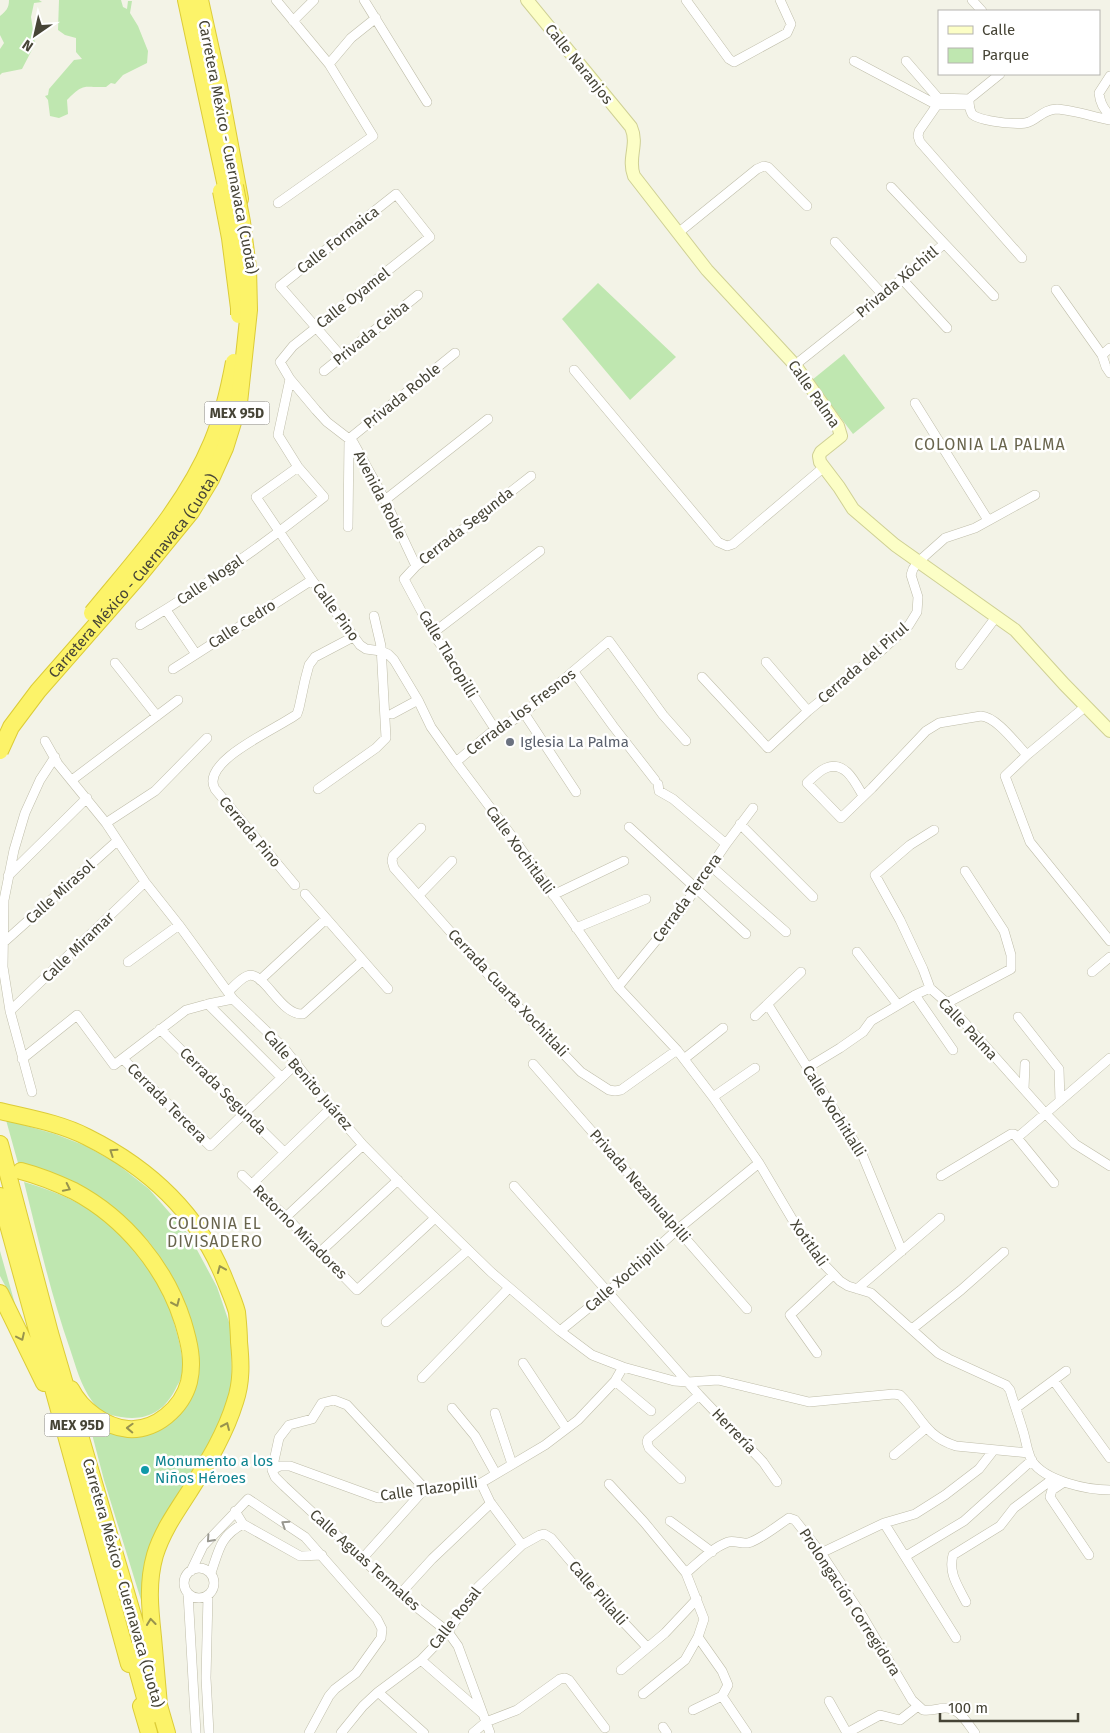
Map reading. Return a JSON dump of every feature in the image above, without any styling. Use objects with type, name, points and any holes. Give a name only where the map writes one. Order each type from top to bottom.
[{"type":"highway","points":[[0,730],[31,687],[179,504],[212,442],[227,399],[235,356],[239,308],[230,238],[205,110],[180,0]]},
{"type":"highway","name":"Carretera México - Cuernavaca (Cuota)","points":[[0,730],[21,701],[172,520],[188,494],[212,446],[236,357],[242,313],[239,252],[218,142],[186,0]]},
{"type":"highway","points":[[0,751],[11,727],[38,691],[192,512],[225,448],[239,403],[249,310],[248,268],[242,222],[198,0]]},
{"type":"highway","name":"Carretera México - Cuernavaca (Cuota)","points":[[0,756],[14,731],[38,697],[153,563],[185,521],[208,485],[221,456],[232,430],[243,390],[253,330],[252,261],[219,86],[198,0]]},
{"type":"highway","points":[[0,1111],[84,1135],[107,1147],[158,1183],[195,1222],[209,1244],[219,1264],[236,1311],[240,1384],[236,1400],[228,1424],[215,1450],[166,1528],[155,1554],[149,1582],[149,1608],[159,1705]]},
{"type":"highway","name":"Carretera México - Cuernavaca (Cuota)","points":[[0,1144],[50,1332],[167,1733]]},
{"type":"highway","points":[[21,1170],[60,1184],[94,1203],[130,1234],[160,1271],[179,1308],[191,1347],[189,1382],[182,1400],[175,1409],[161,1420],[137,1428],[127,1429],[118,1427],[98,1417],[84,1408],[72,1390],[58,1343],[50,1332]]},
{"type":"highway","points":[[0,1173],[155,1733]]},
{"type":"highway","points":[[0,1196],[147,1733]]},
{"type":"highway","name":"Carretera México - Cuernavaca (Cuota)","points":[[0,1206],[147,1733]]},
{"type":"highway","points":[[0,1293],[25,1347],[57,1408]]},
{"type":"street","points":[[276,0],[329,64],[373,136],[278,203]]},
{"type":"street","points":[[292,21],[314,0]]},
{"type":"street","points":[[364,0],[427,102]]},
{"type":"street","name":"Calle Naranjos","points":[[528,0],[631,127]]},
{"type":"street","points":[[686,0],[729,59],[734,62],[787,33],[791,24],[780,0]]},
{"type":"street","points":[[973,0],[981,10]]},
{"type":"street","points":[[329,64],[351,38],[376,18]]},
{"type":"street","points":[[854,61],[938,104],[969,102],[999,75]]},
{"type":"street","points":[[906,61],[938,98],[969,102]]},
{"type":"street","points":[[1110,76],[1099,94],[1100,102],[1110,116]]},
{"type":"street","points":[[969,102],[973,114],[980,118],[1012,123],[1029,122],[1046,111],[1056,109],[1110,120]]},
{"type":"street","points":[[938,104],[919,131],[920,142],[1022,258]]},
{"type":"street","name":"Calle Palma","points":[[631,127],[635,136],[630,166],[634,176],[707,270],[795,365],[840,430],[841,436],[821,452],[819,456],[820,462],[824,467]]},
{"type":"street","points":[[678,233],[757,169],[764,166],[768,167],[807,206]]},
{"type":"street","points":[[891,187],[944,244]]},
{"type":"street","name":"Calle Formaica","points":[[317,328],[280,286],[396,194],[430,237]]},
{"type":"street","name":"Calle Oyamel","points":[[280,362],[293,346],[430,237]]},
{"type":"street","points":[[835,242],[883,295]]},
{"type":"street","name":"Privada Xóchitl","points":[[795,365],[944,244],[994,296]]},
{"type":"street","points":[[902,279],[947,328]]},
{"type":"street","points":[[1056,290],[1102,355],[1110,373]]},
{"type":"street","name":"Privada Ceiba","points":[[324,371],[418,295]]},
{"type":"street","points":[[317,328],[341,356]]},
{"type":"street","points":[[1102,355],[1110,348]]},
{"type":"street","name":"Privada Roble","points":[[349,439],[456,353]]},
{"type":"street","name":"Avenida Roble","points":[[280,362],[290,379],[327,422],[353,442],[385,500],[416,566]]},
{"type":"street","points":[[574,370],[718,542],[727,546],[733,544],[824,467],[853,509],[895,545],[1015,630],[1110,731]]},
{"type":"street","points":[[290,379],[278,435],[298,467]]},
{"type":"street","points":[[915,403],[988,520]]},
{"type":"street","points":[[385,500],[488,419]]},
{"type":"street","points":[[348,527],[349,439]]},
{"type":"street","name":"Calle Pino","points":[[298,467],[256,497],[312,580],[360,645],[366,649],[388,654],[394,660],[418,700],[431,727],[456,762]]},
{"type":"street","name":"Calle Nogal","points":[[140,625],[166,610],[279,533],[324,497],[298,467]]},
{"type":"street","name":"Cerrada Segunda","points":[[404,579],[416,566],[531,476]]},
{"type":"street","points":[[918,562],[945,538],[975,528],[1035,494]]},
{"type":"street","points":[[433,633],[540,551]]},
{"type":"street","name":"Cerrada del Pirul","points":[[702,677],[768,748],[808,711],[882,650],[909,625],[917,612],[918,597],[911,575],[918,562]]},
{"type":"street","name":"Calle Tlacopilli","points":[[404,579],[433,633],[494,729]]},
{"type":"street","name":"Calle Cedro","points":[[173,669],[312,580]]},
{"type":"street","points":[[166,610],[196,654]]},
{"type":"street","points":[[318,788],[376,748],[386,738],[381,651],[374,616]]},
{"type":"street","points":[[960,665],[996,617]]},
{"type":"street","name":"Cerrada Pino","points":[[295,885],[215,789],[212,783],[212,776],[236,750],[297,714],[309,665],[315,657],[353,636]]},
{"type":"street","name":"Cerrada los Fresnos","points":[[456,762],[494,729],[498,730],[524,713],[609,642],[663,715],[686,741]]},
{"type":"street","points":[[115,662],[157,716]]},
{"type":"street","points":[[766,662],[808,711]]},
{"type":"street","points":[[574,672],[656,782],[660,791],[673,799],[726,844]]},
{"type":"street","points":[[72,780],[178,700]]},
{"type":"street","points":[[392,714],[418,700]]},
{"type":"street","points":[[1086,706],[1027,755],[1005,776],[1030,842],[1110,941]]},
{"type":"street","points":[[524,713],[576,792]]},
{"type":"street","points":[[863,796],[849,773],[833,766],[824,768],[807,783],[841,818],[863,796],[926,731],[939,723],[981,716],[988,716],[1027,755]]},
{"type":"street","points":[[106,823],[155,791],[206,738]]},
{"type":"street","name":"Calle Benito Juárez","points":[[45,741],[72,780],[106,823],[145,882],[230,995],[284,1048],[363,1145],[435,1218],[509,1288],[592,1355],[623,1367]]},
{"type":"street","points":[[32,1092],[10,1011],[3,967],[4,900],[8,876],[25,813],[40,780],[55,757]]},
{"type":"street","name":"Calle Xochitlalli","points":[[456,762],[517,843],[618,987]]},
{"type":"street","points":[[8,876],[87,798]]},
{"type":"street","name":"Cerrada Tercera","points":[[618,987],[682,910],[726,844],[753,808]]},
{"type":"street","points":[[740,824],[813,897]]},
{"type":"street","points":[[628,827],[746,934]]},
{"type":"street","name":"Cerrada Cuarta Xochitlali","points":[[421,828],[393,856],[394,868],[501,988],[585,1076],[615,1091],[621,1090],[677,1050]]},
{"type":"street","points":[[930,988],[900,920],[875,875],[910,845],[934,830]]},
{"type":"street","name":"Calle Mirasol","points":[[3,943],[117,841]]},
{"type":"street","points":[[553,896],[624,861]]},
{"type":"street","points":[[419,895],[452,862]]},
{"type":"street","points":[[711,866],[786,932]]},
{"type":"street","points":[[947,1003],[1011,969],[1011,955],[1004,931],[965,871]]},
{"type":"street","name":"Calle Miramar","points":[[10,1011],[145,882]]},
{"type":"street","points":[[304,894],[388,990]]},
{"type":"street","points":[[576,928],[646,899]]},
{"type":"street","points":[[260,980],[326,919]]},
{"type":"street","points":[[128,962],[179,925]]},
{"type":"street","points":[[857,952],[898,1005]]},
{"type":"street","points":[[1092,972],[1110,957]]},
{"type":"street","points":[[22,1059],[77,1015],[114,1065],[186,1010],[230,995],[247,976],[254,976],[260,980],[289,1010],[296,1014],[304,1014],[362,961]]},
{"type":"street","points":[[755,1016],[801,972]]},
{"type":"street","name":"Xotitlali","points":[[618,987],[677,1050],[713,1097],[759,1163],[804,1239],[833,1275],[848,1286],[871,1293],[938,1353],[1006,1385],[1010,1390],[1031,1457]]},
{"type":"street","name":"Calle Palma","points":[[807,1068],[863,1032],[871,1021],[930,988],[947,1003],[1075,1144],[1110,1166]]},
{"type":"street","points":[[915,995],[954,1050]]},
{"type":"street","points":[[208,1004],[281,1077]]},
{"type":"street","name":"Calle Xochitlalli","points":[[768,1005],[862,1154],[902,1251]]},
{"type":"street","points":[[1018,1017],[1059,1069],[1060,1101]]},
{"type":"street","points":[[684,1060],[723,1028]]},
{"type":"street","name":"Cerrada Segunda","points":[[160,1029],[284,1152]]},
{"type":"street","points":[[1018,1137],[1110,1058]]},
{"type":"street","name":"Cerrada Tercera","points":[[123,1059],[210,1146],[246,1113]]},
{"type":"street","points":[[246,1113],[297,1063]]},
{"type":"street","name":"Privada Nezahualpilli","points":[[533,1064],[746,1309]]},
{"type":"street","points":[[1024,1090],[1025,1064]]},
{"type":"street","points":[[713,1097],[755,1068]]},
{"type":"street","points":[[252,1184],[331,1108]]},
{"type":"street","points":[[941,1176],[1014,1134],[1054,1183]]},
{"type":"street","points":[[286,1217],[363,1145]]},
{"type":"street","name":"Calle Xochipilli","points":[[560,1331],[608,1292],[678,1229],[759,1163]]},
{"type":"street","name":"Retorno Miradores","points":[[242,1175],[357,1290],[435,1218]]},
{"type":"street","points":[[320,1252],[398,1180]]},
{"type":"street","name":"Herrería","points":[[514,1186],[699,1396],[763,1462],[777,1482]]},
{"type":"street","points":[[857,1289],[940,1218]]},
{"type":"street","points":[[386,1322],[468,1250]]},
{"type":"street","points":[[912,1329],[961,1290],[1004,1252]]},
{"type":"street","points":[[817,1353],[790,1315],[833,1275]]},
{"type":"street","points":[[422,1378],[509,1288]]},
{"type":"street","points":[[522,1363],[566,1428]]},
{"type":"street","points":[[623,1367],[674,1381],[718,1380],[809,1402],[900,1395],[926,1428],[945,1443],[1031,1457],[1041,1470],[1054,1478],[1100,1490],[1110,1490]]},
{"type":"street","name":"Calle Tlazopilli","points":[[272,1470],[280,1466],[290,1466],[378,1498],[482,1483],[545,1445],[578,1420],[615,1381],[623,1367]]},
{"type":"street","points":[[1016,1408],[1066,1371]]},
{"type":"street","points":[[615,1381],[651,1411]]},
{"type":"street","points":[[1054,1381],[1110,1458]]},
{"type":"street","points":[[681,1479],[649,1448],[647,1442],[648,1439],[699,1396]]},
{"type":"street","points":[[272,1470],[279,1438],[290,1425],[312,1419],[322,1403],[334,1400],[347,1405],[424,1492],[362,1559]]},
{"type":"street","points":[[452,1408],[475,1436],[496,1474]]},
{"type":"street","points":[[495,1414],[512,1464]]},
{"type":"street","points":[[894,1455],[926,1428]]},
{"type":"street","points":[[821,1553],[884,1523],[916,1514],[945,1495],[978,1469],[993,1450]]},
{"type":"street","points":[[906,1556],[964,1521],[1031,1457]]},
{"type":"street","name":"Calle Aguas Termales","points":[[272,1470],[275,1477],[284,1486],[400,1594],[448,1632]]},
{"type":"street","points":[[966,1602],[954,1580],[950,1566],[953,1555],[1000,1526],[1014,1508],[1054,1478]]},
{"type":"street","points":[[1064,1482],[1052,1490],[1050,1497],[1089,1554]]},
{"type":"street","points":[[482,1483],[491,1503],[522,1545]]},
{"type":"street","points":[[609,1484],[644,1522],[686,1573],[704,1619],[698,1637],[685,1660],[643,1694]]},
{"type":"street","points":[[196,1733],[194,1725],[190,1620],[188,1593],[185,1582],[204,1546],[248,1499],[305,1537],[377,1619],[382,1629],[381,1638],[356,1673],[336,1688],[329,1696],[309,1733]]},
{"type":"street","points":[[400,1594],[438,1553],[491,1503]]},
{"type":"street","points":[[235,1511],[243,1524],[300,1556],[322,1555]]},
{"type":"street","name":"Prolongación Corregidora","points":[[686,1573],[712,1552],[727,1543],[733,1541],[747,1543],[755,1540],[789,1518],[792,1518],[798,1522],[821,1553],[863,1617],[912,1700],[918,1706]]},
{"type":"street","points":[[670,1521],[712,1552]]},
{"type":"street","points":[[884,1523],[956,1638]]},
{"type":"street","points":[[210,1573],[223,1540],[231,1531],[243,1524]]},
{"type":"street","name":"Calle Rosal","points":[[344,1732],[363,1706],[378,1692],[421,1660],[448,1632],[478,1587],[522,1545],[544,1534],[551,1538]]},
{"type":"street","name":"Calle Pillalli","points":[[551,1538],[613,1611],[647,1647]]},
{"type":"street","points":[[190,1620],[214,1585],[210,1573],[203,1569],[191,1571]]},
{"type":"street","points":[[188,1593],[196,1598],[204,1597]]},
{"type":"street","points":[[204,1597],[209,1733]]},
{"type":"street","points":[[621,1670],[664,1633],[697,1599]]},
{"type":"street","points":[[448,1632],[458,1646],[490,1733]]},
{"type":"street","points":[[693,1710],[722,1696],[727,1688],[727,1682],[722,1671],[698,1637]]},
{"type":"street","points":[[421,1660],[486,1719]]},
{"type":"street","points":[[473,1733],[486,1719],[517,1710],[560,1679],[565,1678],[569,1680],[605,1728]]},
{"type":"street","points":[[378,1692],[424,1733]]},
{"type":"street","points":[[722,1696],[747,1733]]},
{"type":"street","points":[[829,1701],[847,1732],[880,1715],[900,1720],[918,1706],[923,1710],[929,1711],[947,1708],[954,1709],[959,1712],[975,1733]]},
{"type":"green space","points":[[9,0],[39,0],[42,2],[34,3],[31,17],[35,44],[22,69],[0,75],[0,49],[4,43],[0,35],[0,16],[7,9]]},
{"type":"green space","points":[[59,0],[121,0],[123,7],[127,9],[128,1],[132,1],[130,13],[138,26],[148,51],[147,63],[123,75],[115,84],[111,83],[106,87],[85,87],[77,91],[67,100],[68,114],[59,118],[50,116],[48,100],[45,96],[48,95],[49,89],[74,60],[82,59],[76,52],[76,38],[65,35],[58,30]]},
{"type":"green space","points":[[598,283],[676,357],[630,400],[562,319]]},
{"type":"green space","points":[[844,354],[885,408],[853,434],[812,380]]},
{"type":"green space","points":[[6,1120],[55,1134],[86,1146],[116,1163],[149,1189],[189,1235],[217,1287],[231,1328],[232,1389],[218,1427],[150,1547],[141,1600],[104,1480],[87,1415],[126,1431],[186,1401],[186,1307],[171,1274],[149,1242],[125,1219],[57,1176],[18,1163]]},
{"type":"green space","points":[[24,1182],[60,1194],[93,1212],[121,1235],[134,1249],[155,1279],[171,1313],[180,1348],[182,1372],[181,1379],[171,1396],[154,1413],[139,1418],[112,1415],[98,1408],[88,1395],[77,1369],[57,1308]]},
{"type":"green space","points":[[0,1251],[15,1304],[0,1276]]},
{"type":"place","name":"Iglesia La Palma","points":[[510,742]]},
{"type":"place","name":"Monumento a los Niños Héroes","points":[[145,1470]]},
{"type":"district","name":"COLONIA LA PALMA","points":[[990,444]]},
{"type":"district","name":"COLONIA EL DIVISADERO","points":[[215,1232]]}]
